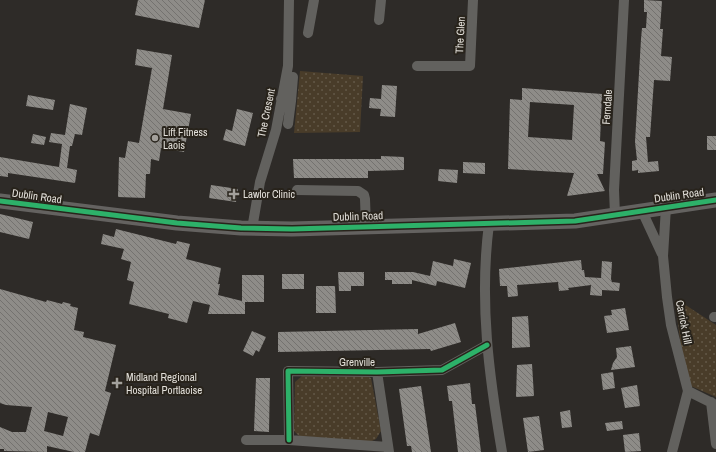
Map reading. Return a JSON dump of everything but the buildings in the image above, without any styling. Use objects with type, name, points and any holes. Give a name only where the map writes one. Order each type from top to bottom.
[{"type":"main road","name":"Dublin Road","points":[[0,201],[176,223],[252,229],[292,229],[575,221],[716,200]]},
{"type":"street","name":"The Cresent","points":[[252,229],[260,182],[286,100],[289,0]]},
{"type":"street","points":[[308,33],[314,0]]},
{"type":"street","points":[[380,20],[381,0]]},
{"type":"street","name":"The Glen","points":[[417,66],[470,66],[473,0]]},
{"type":"street","name":"Ferndale","points":[[615,215],[614,190],[624,0]]},
{"type":"street","points":[[288,124],[286,100],[293,78]]},
{"type":"street","points":[[297,190],[358,191],[364,195],[365,199],[366,226]]},
{"type":"street","name":"Carrick Hill","points":[[666,207],[663,256],[671,325],[688,391],[672,452]]},
{"type":"street","name":"Carrick Hill","points":[[642,211],[663,256]]},
{"type":"street","points":[[489,224],[485,254],[484,298],[487,345],[502,452]]},
{"type":"street","name":"Grenville","points":[[289,440],[288,371],[377,372],[442,370],[487,345]]},
{"type":"street","name":"Grenville","points":[[246,440],[289,440],[388,449],[377,372]]},
{"type":"street","points":[[688,391],[713,404],[716,444]]},
{"type":"shaded area","points":[[300,71],[363,76],[360,132],[294,133]]},
{"type":"shaded area","points":[[675,301],[681,302],[716,325],[716,397],[686,384]]},
{"type":"shaded area","points":[[302,376],[366,376],[371,378],[381,431],[376,439],[370,442],[299,436],[294,431],[295,382]]},
{"type":"cycle path","points":[[0,201],[177,223],[241,228],[292,229],[575,221],[716,200]]},
{"type":"cycle path","points":[[289,440],[288,371],[377,372],[442,370],[487,345]]},
{"type":"place","name":"Lift Fitness Laois","points":[[155,138]]},
{"type":"place","name":"Lawlor Clinic","points":[[234,194]]},
{"type":"place","name":"Midland Regional Hospital Portlaoise","points":[[117,383]]}]
